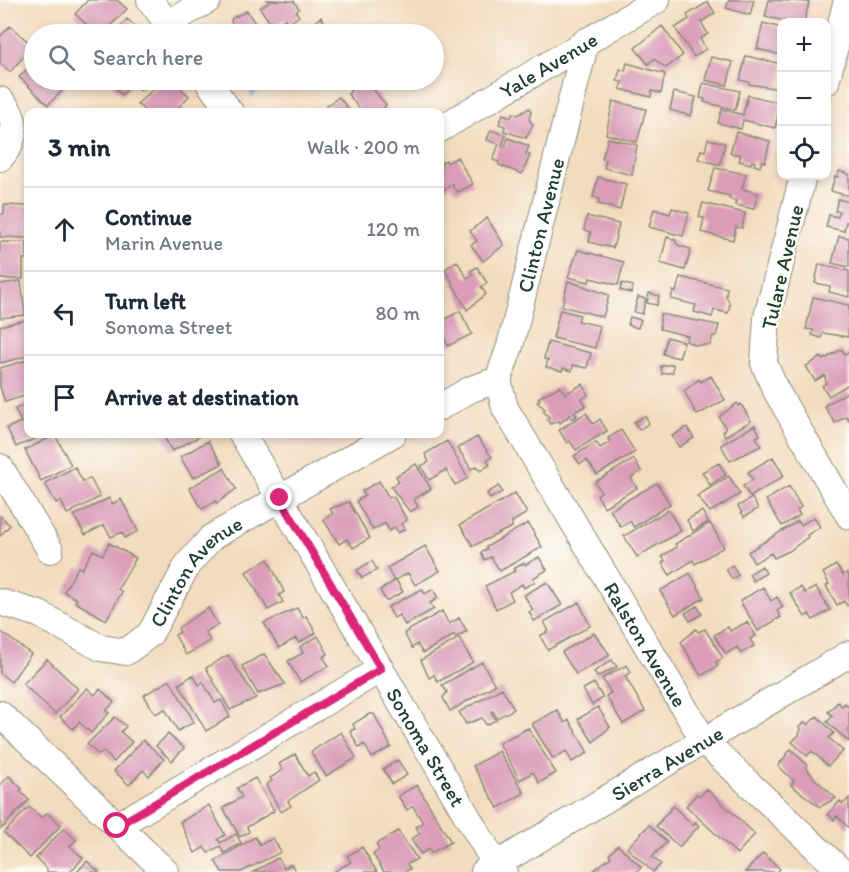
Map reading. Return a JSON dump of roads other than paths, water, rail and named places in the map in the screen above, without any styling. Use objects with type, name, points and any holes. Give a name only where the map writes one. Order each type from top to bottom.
[{"type":"street","points":[[150,0],[167,24]]},
{"type":"street","points":[[177,24],[208,0]]},
{"type":"street","name":"Yale Avenue","points":[[444,127],[657,0]]},
{"type":"street","points":[[829,72],[847,0]]},
{"type":"street","name":"Clinton Avenue","points":[[498,380],[510,346],[586,41]]},
{"type":"street","points":[[214,90],[227,108]]},
{"type":"street","points":[[0,100],[9,108],[15,126],[11,147],[0,158]]},
{"type":"street","name":"Tulare Avenue","points":[[802,180],[767,317],[764,363],[775,389],[849,516]]},
{"type":"street","points":[[444,405],[471,389],[498,380]]},
{"type":"street","name":"Ralston Avenue","points":[[498,380],[506,408],[704,741],[842,872]]},
{"type":"street","name":"Sonoma Street","points":[[244,438],[381,669],[494,870]]},
{"type":"street","name":"Clinton Avenue","points":[[0,602],[39,614],[101,648],[126,652],[150,634],[188,564],[212,537],[386,438]]},
{"type":"street","points":[[0,467],[50,550]]},
{"type":"street","name":"Sierra Avenue","points":[[494,870],[849,654]]},
{"type":"street","points":[[117,826],[381,669]]},
{"type":"street","points":[[0,714],[166,872]]},
{"type":"waterway","points":[[252,94],[256,90]]}]
